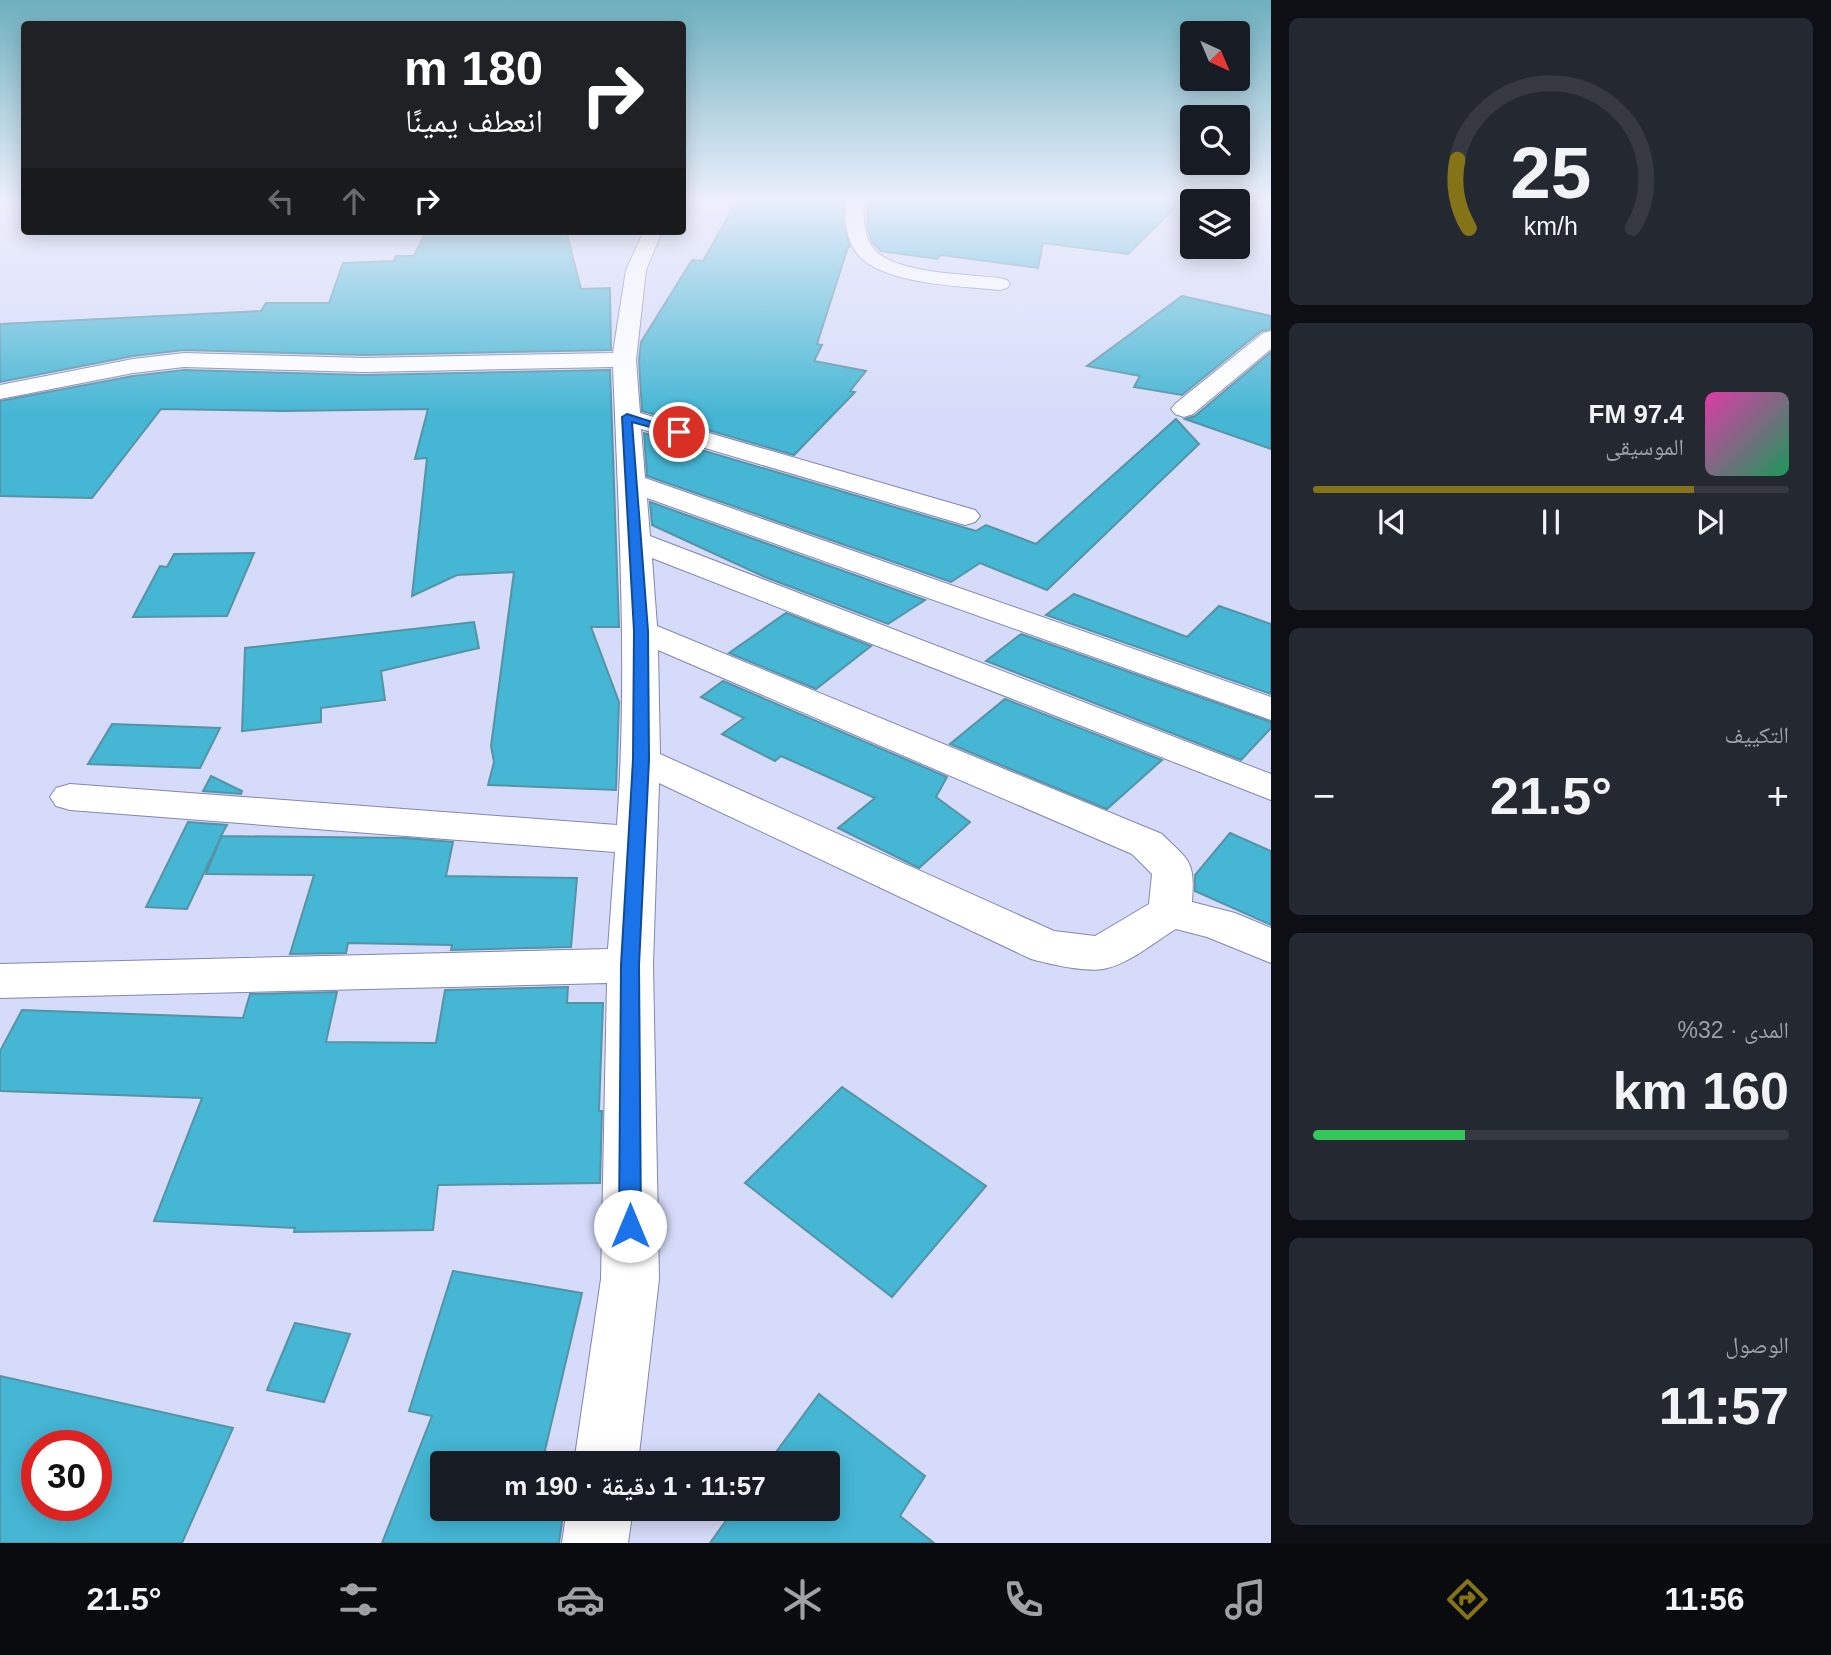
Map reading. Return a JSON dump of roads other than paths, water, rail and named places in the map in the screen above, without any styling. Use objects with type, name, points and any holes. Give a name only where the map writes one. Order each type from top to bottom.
[{"type":"street","points":[[608,1451],[630,1279],[630,965],[641,760],[641,631],[624,360],[636,271]]},
{"type":"street","points":[[906,271],[1000,284]]},
{"type":"street","points":[[1184,409],[1271,338]]},
{"type":"street","points":[[0,392],[133,366],[184,360],[364,365],[624,360]]},
{"type":"street","points":[[1242,362],[1271,369]]},
{"type":"street","points":[[627,417],[965,516]]},
{"type":"street","points":[[632,483],[1271,709]]},
{"type":"street","points":[[636,541],[1271,788]]},
{"type":"street","points":[[641,631],[1147,845],[1173,870],[1170,912]]},
{"type":"street","points":[[641,760],[1047,947],[1101,953],[1170,912],[1219,924],[1271,947]]},
{"type":"street","points":[[70,797],[637,840]]},
{"type":"street","points":[[0,981],[630,965]]},
{"type":"street","points":[[595,1543],[598,1521]]}]
